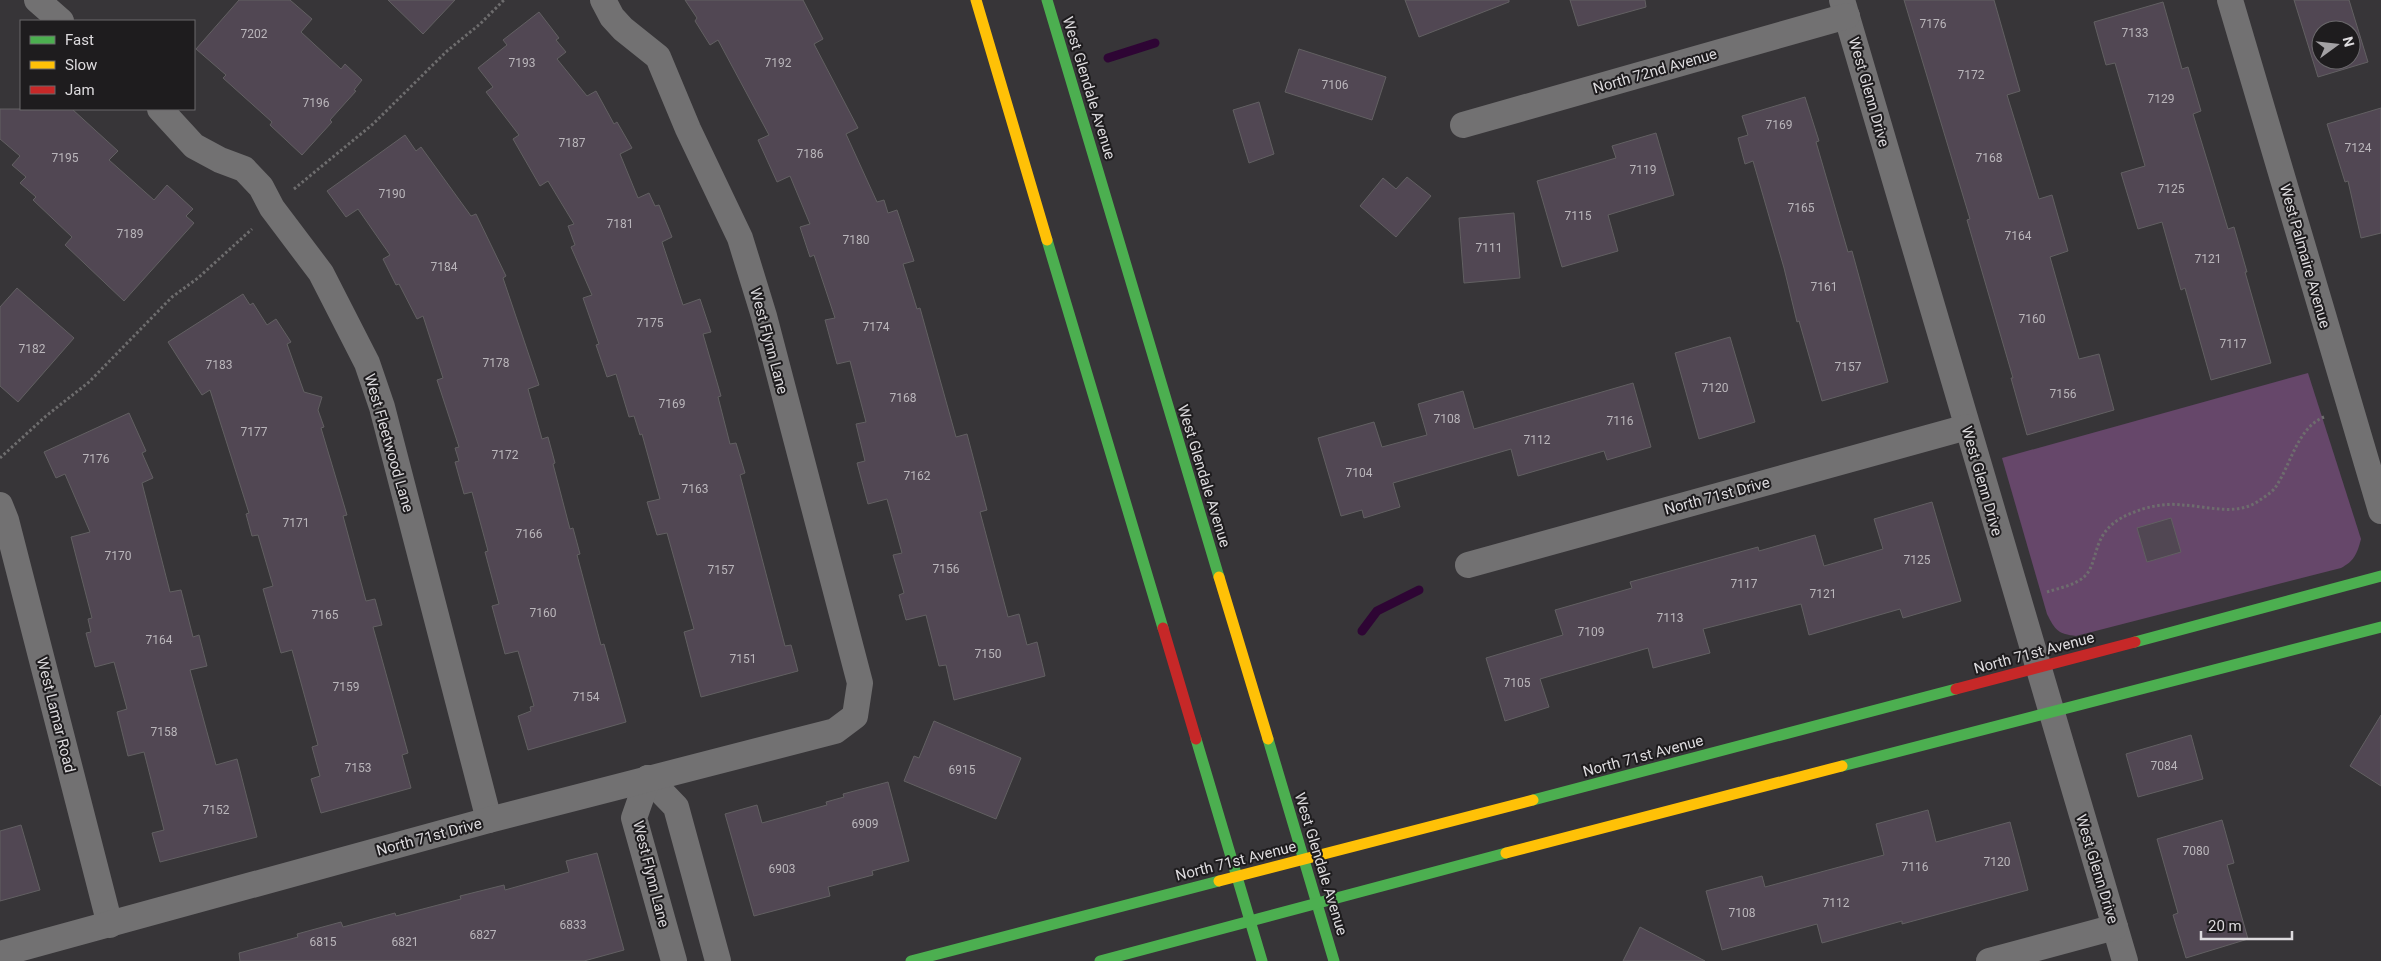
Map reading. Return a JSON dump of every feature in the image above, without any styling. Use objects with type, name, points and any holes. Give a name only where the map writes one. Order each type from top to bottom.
[{"type":"street","points":[[38,0],[60,20]]},
{"type":"street","name":"West Flynn Lane","points":[[603,0],[612,16],[623,29],[658,57],[688,129],[740,238],[764,316],[860,683],[855,716]]},
{"type":"street","points":[[976,0],[1262,961]]},
{"type":"street","name":"West Glendale Avenue","points":[[1047,0],[1334,961]]},
{"type":"street","name":"West Palmaire Avenue","points":[[2230,0],[2381,511]]},
{"type":"street","name":"North 72nd Avenue","points":[[1462,125],[1845,8]]},
{"type":"street","name":"West Glenn Drive","points":[[1845,8],[2124,961]]},
{"type":"street","name":"West Fleetwood Lane","points":[[161,110],[194,146],[220,160],[244,169],[260,187],[272,208],[321,273],[367,363],[382,407],[489,820]]},
{"type":"street","name":"North 71st Drive","points":[[1468,565],[1967,427]]},
{"type":"street","name":"West Lamar Road","points":[[0,505],[6,520],[110,925]]},
{"type":"street","name":"North 71st Avenue","points":[[911,961],[2038,668],[2381,576]]},
{"type":"street","points":[[1100,961],[1317,902],[2381,626]]},
{"type":"street","name":"North 71st Drive","points":[[0,954],[489,820],[835,731],[855,716]]},
{"type":"street","points":[[648,778],[676,807],[718,961]]},
{"type":"street","name":"West Flynn Lane","points":[[648,778],[634,818],[674,961]]},
{"type":"street","points":[[1989,961],[2115,927]]},
{"type":"path","points":[[289,192],[373,124],[447,51],[480,24],[504,0]]},
{"type":"path","points":[[0,458],[46,416],[89,382],[172,298],[198,278],[255,227]]},
{"type":"path","points":[[2017,599],[2042,594],[2084,577],[2091,568],[2101,534],[2114,523],[2136,511],[2155,506],[2182,504],[2209,510],[2236,508],[2254,503],[2274,490],[2299,440],[2316,420],[2350,406]]},
{"type":"shaded area","points":[[2308,373],[2361,539],[2352,560],[2341,568],[2076,636],[2065,634],[2058,630],[2052,624],[2047,614],[2002,458]]},
{"type":"building","points":[[239,0],[290,0],[312,19],[301,32],[341,69],[345,64],[362,80],[354,90],[356,91],[330,120],[332,122],[302,155],[270,125],[272,122],[223,78],[226,75],[196,49]]},
{"type":"building","points":[[388,0],[455,0],[423,34]]},
{"type":"building","points":[[685,0],[803,0],[823,39],[814,44],[858,128],[846,134],[877,202],[884,200],[888,213],[897,210],[914,261],[903,264],[917,309],[920,308],[956,437],[967,434],[987,510],[980,512],[1008,617],[1019,614],[1027,645],[1037,642],[1045,676],[954,700],[946,665],[939,666],[926,615],[906,620],[899,595],[904,593],[893,555],[902,553],[887,499],[868,504],[857,463],[865,461],[856,424],[866,422],[850,361],[837,364],[825,320],[835,318],[814,255],[810,257],[800,227],[810,224],[790,176],[777,182],[758,140],[769,135],[718,40],[710,45],[695,21],[697,18]]},
{"type":"building","points":[[1405,0],[1509,0],[1509,2],[1419,37]]},
{"type":"building","points":[[1570,0],[1645,0],[1646,7],[1578,26]]},
{"type":"building","points":[[1904,0],[1994,0],[2020,91],[2007,95],[2039,199],[2052,195],[2068,251],[2050,257],[2079,359],[2099,354],[2114,410],[2027,435],[2011,378],[2013,378],[1967,220],[1970,219]]},
{"type":"building","points":[[2294,0],[2349,0],[2355,20],[2311,20],[2311,55]]},
{"type":"building","points":[[2163,2],[2182,69],[2188,67],[2201,111],[2193,114],[2228,229],[2234,227],[2271,363],[2211,380],[2185,288],[2181,290],[2162,222],[2138,229],[2121,173],[2145,166],[2115,63],[2106,65],[2094,22]]},
{"type":"building","points":[[539,12],[559,38],[556,40],[566,52],[557,59],[587,96],[596,91],[614,124],[617,122],[632,148],[620,154],[638,198],[649,193],[655,206],[659,205],[672,237],[662,242],[683,305],[700,299],[711,332],[703,334],[721,396],[718,397],[730,444],[736,443],[745,473],[740,475],[785,646],[791,645],[798,671],[701,697],[684,632],[694,629],[667,533],[657,535],[647,502],[660,499],[642,434],[640,435],[634,416],[629,417],[616,374],[607,377],[596,345],[599,344],[583,298],[592,295],[571,247],[575,245],[568,226],[574,224],[548,181],[540,186],[513,139],[519,135],[486,92],[493,87],[478,68],[507,45],[503,40]]},
{"type":"building","points":[[2361,39],[2368,62],[2361,64]]},
{"type":"building","points":[[1299,49],[1386,77],[1372,120],[1285,92]]},
{"type":"building","points":[[2316,70],[2341,70],[2318,77]]},
{"type":"building","points":[[1805,97],[1819,141],[1816,142],[1848,252],[1852,251],[1888,382],[1822,401],[1799,321],[1797,322],[1784,268],[1753,161],[1745,164],[1738,138],[1748,135],[1742,116]]},
{"type":"building","points":[[1259,102],[1274,154],[1249,163],[1233,110]]},
{"type":"building","points":[[2381,108],[2381,233],[2361,238],[2348,181],[2345,182],[2327,124]]},
{"type":"building","points":[[0,109],[73,110],[118,151],[109,160],[154,200],[167,185],[193,209],[186,216],[194,223],[124,301],[65,245],[72,237],[33,200],[36,197],[20,183],[26,177],[12,165],[20,156],[0,139]]},
{"type":"building","points":[[1656,133],[1674,195],[1608,215],[1618,251],[1562,267],[1537,181],[1616,158],[1612,146]]},
{"type":"building","points":[[405,135],[416,151],[421,147],[471,216],[476,214],[506,276],[503,278],[539,385],[528,389],[542,439],[548,437],[570,529],[573,528],[580,554],[577,555],[601,645],[604,644],[626,722],[528,750],[518,716],[531,711],[530,707],[534,706],[518,651],[505,654],[492,606],[499,604],[485,552],[488,551],[472,492],[464,494],[455,462],[459,461],[455,448],[459,447],[437,380],[443,378],[423,316],[417,319],[399,284],[396,285],[383,259],[390,255],[358,209],[346,217],[327,191]]},
{"type":"building","points":[[1407,177],[1431,196],[1396,237],[1360,206],[1383,178],[1396,189]]},
{"type":"building","points":[[1514,213],[1520,278],[1464,283],[1459,218]]},
{"type":"building","points":[[17,288],[74,338],[18,402],[0,386],[0,307]]},
{"type":"building","points":[[243,294],[250,305],[253,303],[267,325],[276,319],[291,342],[287,344],[304,392],[322,397],[318,410],[324,427],[321,428],[347,515],[343,516],[366,601],[375,599],[382,625],[373,627],[408,753],[402,755],[411,788],[321,813],[311,779],[320,776],[312,747],[318,745],[292,650],[281,653],[263,589],[273,586],[258,535],[252,536],[246,514],[249,513],[210,390],[202,395],[168,342]]},
{"type":"building","points":[[1730,337],[1755,422],[1699,439],[1675,353]]},
{"type":"building","points":[[1633,383],[1651,447],[1607,460],[1604,451],[1518,476],[1511,449],[1393,483],[1400,507],[1364,518],[1362,510],[1341,516],[1318,438],[1374,422],[1382,447],[1427,435],[1418,404],[1463,391],[1474,429]]},
{"type":"building","points":[[129,413],[146,451],[142,453],[153,478],[142,483],[170,592],[181,590],[193,637],[199,635],[207,666],[190,670],[216,765],[237,759],[257,837],[160,862],[152,833],[164,830],[144,752],[128,756],[117,712],[127,709],[114,662],[95,667],[86,633],[91,632],[88,619],[92,618],[71,537],[90,532],[65,474],[56,478],[44,452]]},
{"type":"building","points":[[1932,502],[1961,601],[1903,618],[1900,609],[1809,635],[1801,604],[1703,629],[1710,653],[1653,668],[1648,648],[1540,679],[1549,707],[1505,721],[1486,658],[1563,635],[1555,610],[1632,588],[1630,582],[1758,547],[1759,551],[1815,535],[1824,566],[1883,549],[1874,519]]},
{"type":"building","points":[[2171,518],[2181,552],[2147,562],[2137,528]]},
{"type":"building","points":[[2381,715],[2381,786],[2350,766]]},
{"type":"building","points":[[934,721],[1021,758],[996,819],[904,781],[914,756],[919,758]]},
{"type":"building","points":[[2191,735],[2203,779],[2138,797],[2126,754]]},
{"type":"building","points":[[888,782],[909,861],[872,871],[873,875],[828,887],[830,896],[754,916],[725,814],[757,805],[762,823],[827,805],[826,802],[844,797],[843,794]]},
{"type":"building","points":[[1928,810],[1936,842],[2010,822],[2028,890],[1902,924],[1902,921],[1822,943],[1817,924],[1722,950],[1706,891],[1762,876],[1765,887],[1884,855],[1876,824]]},
{"type":"building","points":[[2222,820],[2234,863],[2227,865],[2248,939],[2186,958],[2173,915],[2178,913],[2157,839]]},
{"type":"building","points":[[21,825],[40,890],[0,901],[0,831]]},
{"type":"building","points":[[597,853],[624,950],[584,961],[240,961],[239,953],[298,937],[297,934],[341,922],[343,927],[395,913],[396,916],[461,899],[460,896],[504,885],[505,890],[569,872],[566,861]]},
{"type":"building","points":[[1640,927],[1705,961],[1623,961]]},
{"type":"waterway","points":[[1108,58],[1155,43]]},
{"type":"waterway","points":[[1362,631],[1377,611],[1419,590]]},
{"type":"traffic: fast","points":[[1047,0],[1219,577]]},
{"type":"traffic: fast","points":[[1047,240],[1163,628]]},
{"type":"traffic: fast","points":[[2135,642],[2381,576]]},
{"type":"traffic: fast","points":[[1842,766],[2381,627]]},
{"type":"traffic: fast","points":[[1533,800],[1956,689]]},
{"type":"traffic: fast","points":[[1196,739],[1262,961]]},
{"type":"traffic: fast","points":[[1268,739],[1334,961]]},
{"type":"traffic: fast","points":[[1100,961],[1506,853]]},
{"type":"traffic: fast","points":[[911,961],[1219,881]]},
{"type":"traffic: slow","points":[[976,0],[1047,240]]},
{"type":"traffic: slow","points":[[1219,577],[1268,739]]},
{"type":"traffic: slow","points":[[1506,853],[1842,766]]},
{"type":"traffic: slow","points":[[1219,881],[1533,800]]},
{"type":"traffic: jam","points":[[1163,628],[1196,739]]},
{"type":"traffic: jam","points":[[1956,689],[2135,642]]}]
